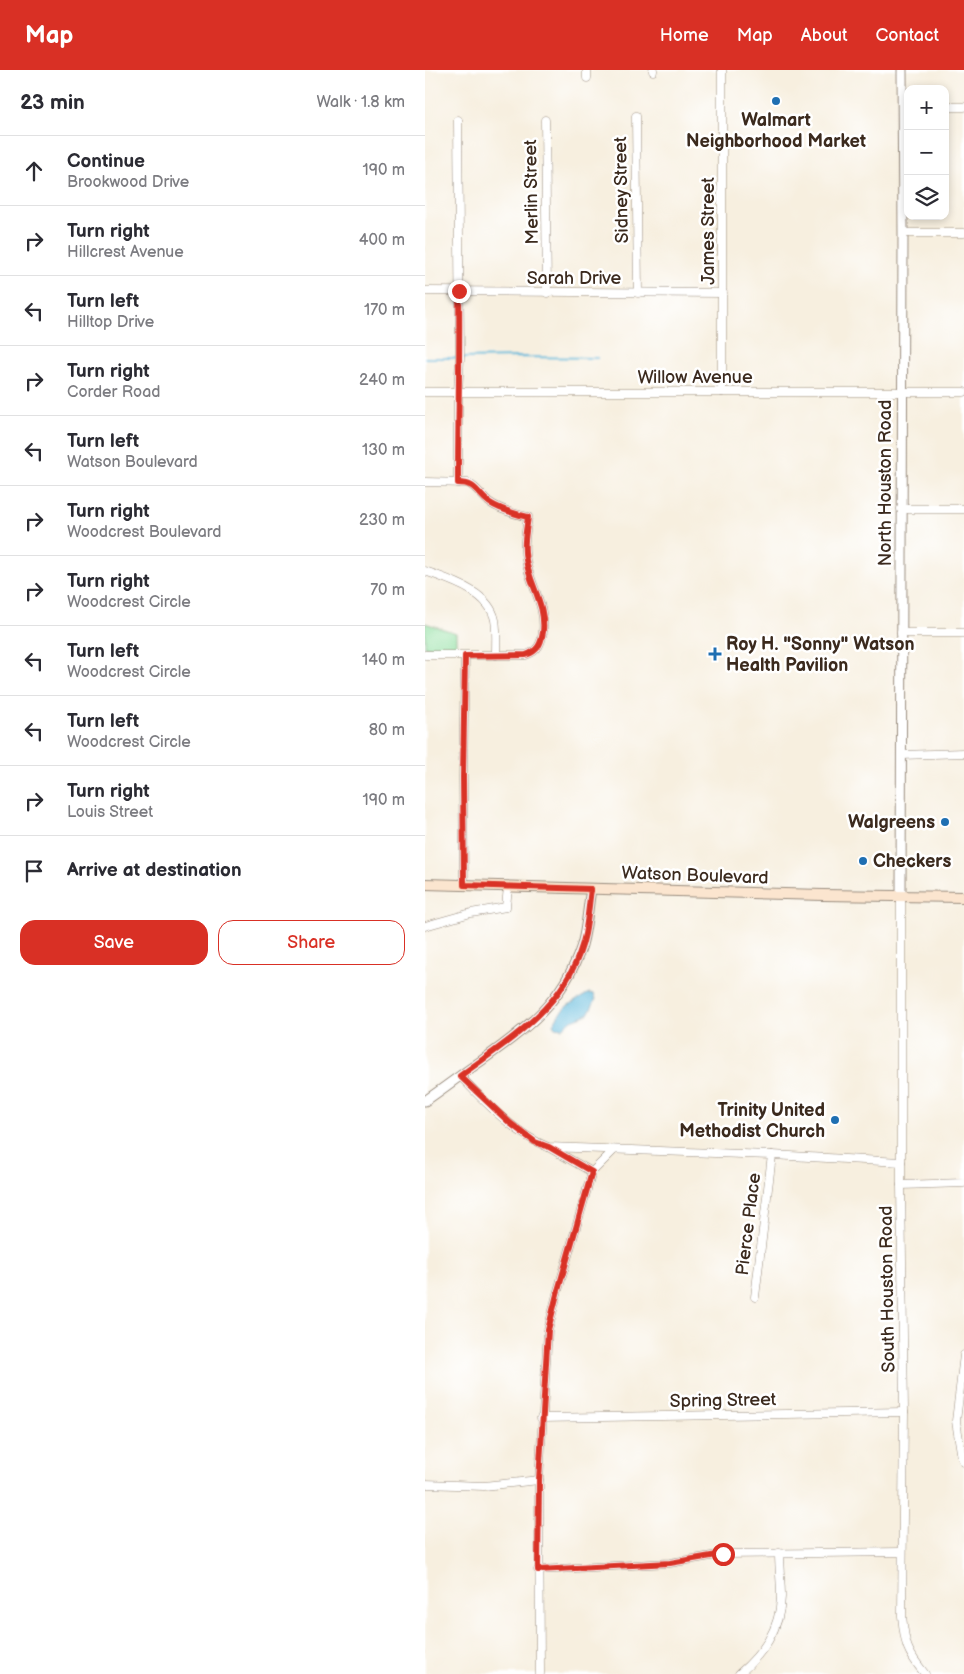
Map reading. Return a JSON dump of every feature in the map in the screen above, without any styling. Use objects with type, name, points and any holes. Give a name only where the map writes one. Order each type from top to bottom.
[{"type":"main road","name":"Watson Boulevard","points":[[425,884],[901,897],[964,897]]},
{"type":"street","name":"James Street","points":[[722,70],[722,392]]},
{"type":"street","name":"North Houston Road","points":[[902,70],[904,95]]},
{"type":"street","points":[[949,107],[964,107]]},
{"type":"street","name":"Sidney Street","points":[[636,116],[638,293]]},
{"type":"street","points":[[458,120],[460,358],[458,483]]},
{"type":"street","name":"Merlin Street","points":[[545,120],[547,293]]},
{"type":"street","name":"North Houston Road","points":[[901,897],[901,392],[905,130]]},
{"type":"street","points":[[903,233],[964,233]]},
{"type":"street","name":"Sarah Drive","points":[[425,291],[723,294]]},
{"type":"street","name":"Willow Avenue","points":[[425,392],[964,392]]},
{"type":"street","points":[[425,482],[468,483],[473,485],[491,503],[513,513],[528,517],[524,550],[526,563],[543,609],[544,624],[539,647],[535,652],[526,655],[425,656]]},
{"type":"street","points":[[901,509],[964,509]]},
{"type":"street","points":[[425,571],[469,590],[489,608],[495,618],[496,655]]},
{"type":"street","points":[[901,633],[964,633]]},
{"type":"street","points":[[464,885],[465,656]]},
{"type":"street","points":[[901,755],[964,753]]},
{"type":"street","points":[[425,926],[471,913],[506,907],[508,887]]},
{"type":"street","points":[[425,1101],[531,1024],[554,998],[570,973],[582,945],[591,889]]},
{"type":"street","name":"South Houston Road","points":[[901,897],[901,1185],[904,1412],[902,1616],[905,1638],[911,1656],[925,1674]]},
{"type":"street","points":[[460,1076],[510,1123],[535,1142],[549,1147],[592,1172]]},
{"type":"street","points":[[549,1147],[772,1155],[901,1162]]},
{"type":"street","points":[[540,1674],[539,1480],[541,1418],[548,1330],[592,1172],[614,1150]]},
{"type":"street","name":"Pierce Place","points":[[755,1297],[772,1155]]},
{"type":"street","points":[[901,1185],[964,1183]]},
{"type":"street","points":[[964,1355],[956,1421],[964,1462]]},
{"type":"street","name":"Spring Street","points":[[541,1418],[904,1412]]},
{"type":"street","points":[[425,1484],[484,1486],[539,1480]]},
{"type":"street","points":[[538,1570],[670,1563],[723,1554],[902,1552]]},
{"type":"street","points":[[739,1674],[754,1661],[773,1635],[781,1596],[779,1553]]},
{"type":"green space","points":[[425,623],[456,633],[456,648],[425,647]]},
{"type":"water","points":[[589,993],[594,994],[596,999],[588,1014],[572,1020],[562,1028],[555,1027],[553,1024],[567,1006]]},
{"type":"waterway","points":[[425,358],[458,358]]},
{"type":"waterway","points":[[462,358],[598,358]]},
{"type":"place","name":"Walmart Neighborhood Market","points":[[776,101]]},
{"type":"place","name":"Roy H. \"Sonny\" Watson Health Pavilion","points":[[715,654]]},
{"type":"place","name":"Walgreens","points":[[945,822]]},
{"type":"place","name":"Checkers","points":[[863,861]]},
{"type":"place","name":"Trinity United Methodist Church","points":[[835,1120]]},
{"type":"route","points":[[459,291],[458,483],[473,485],[491,503],[513,513],[528,517],[524,550],[526,563],[543,609],[544,624],[542,638],[535,652],[526,655],[465,656],[464,885],[591,889],[582,945],[575,964],[554,998],[531,1024],[460,1076],[477,1094],[535,1142],[549,1147],[592,1172],[548,1330],[541,1418],[538,1570],[670,1563],[723,1554]]}]
